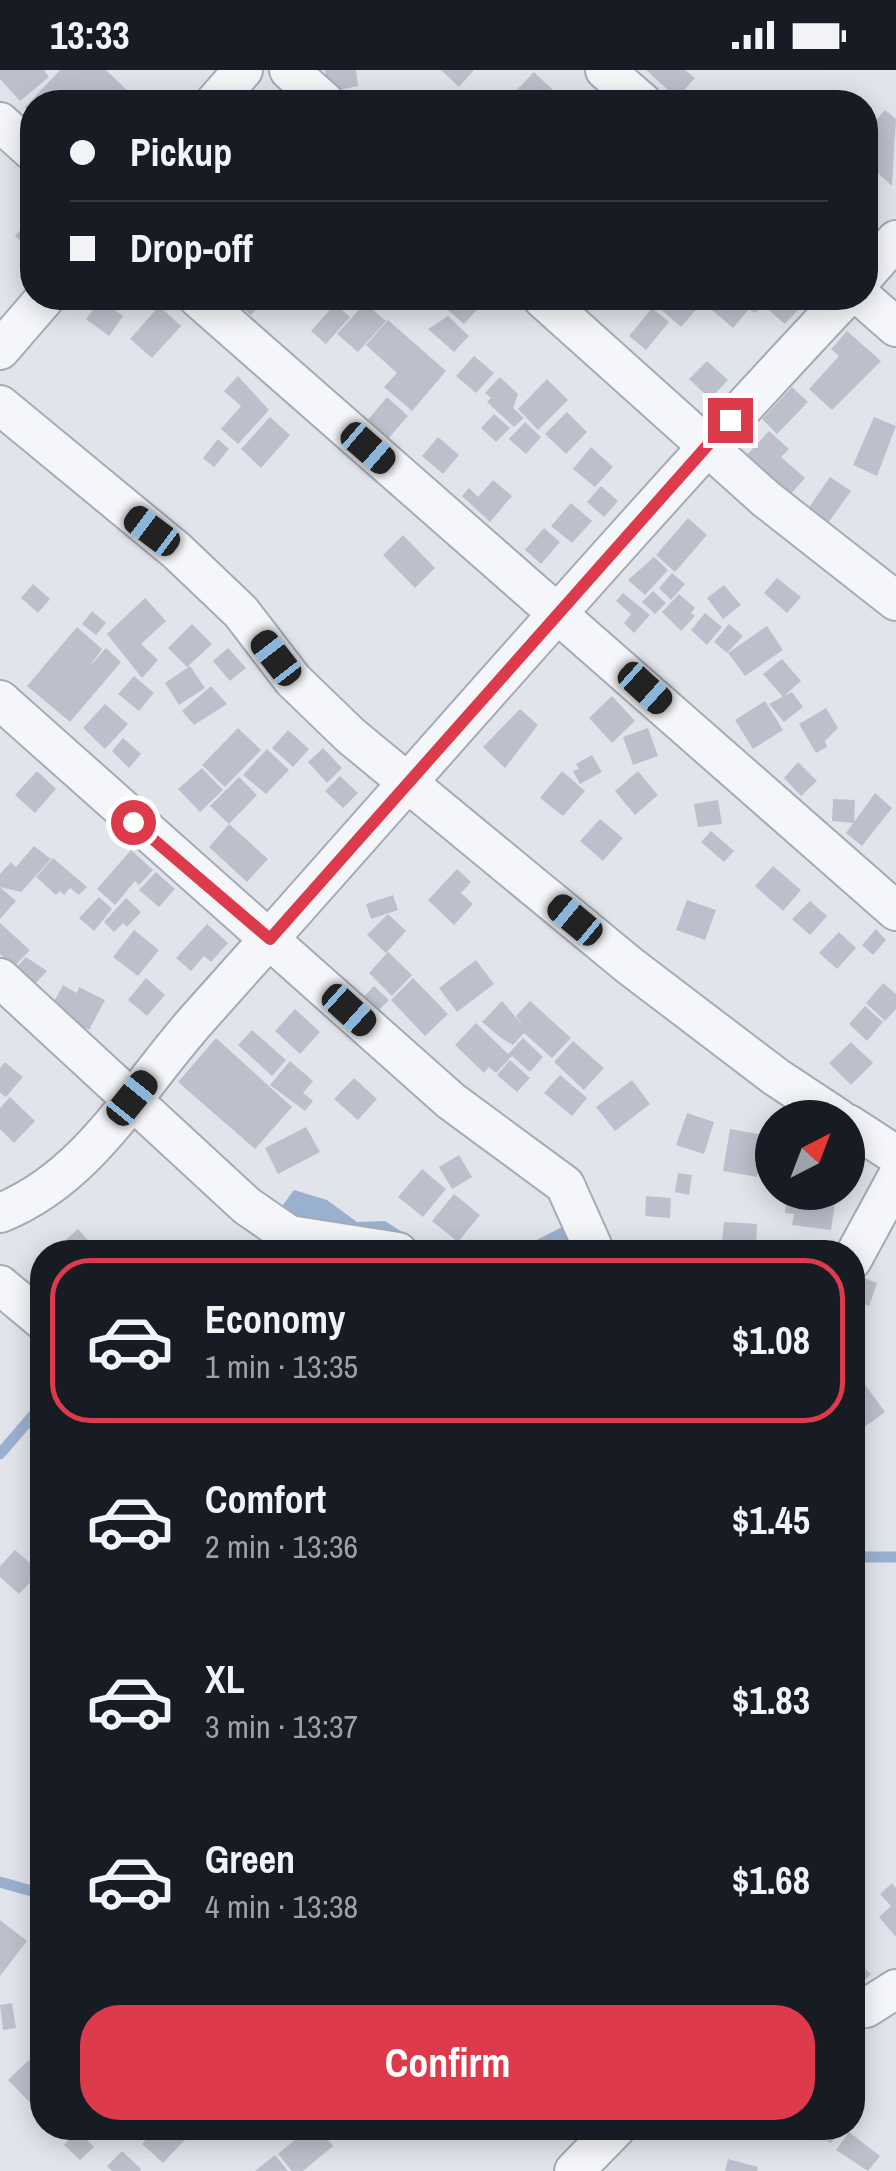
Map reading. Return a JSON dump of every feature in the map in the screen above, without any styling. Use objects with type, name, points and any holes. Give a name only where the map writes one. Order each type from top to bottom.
[{"type":"street","points":[[226,90],[244,70]]},
{"type":"street","points":[[289,70],[312,90]]},
{"type":"street","points":[[606,70],[628,90]]},
{"type":"street","points":[[0,122],[20,140]]},
{"type":"street","points":[[878,260],[896,240]]},
{"type":"street","points":[[0,350],[34,310]]},
{"type":"street","points":[[212,310],[896,911]]},
{"type":"street","points":[[555,310],[766,500],[896,601]]},
{"type":"street","points":[[0,1214],[56,1185],[706,445],[833,310]]},
{"type":"street","points":[[877,310],[896,327]]},
{"type":"street","points":[[0,405],[101,492],[177,550],[241,612],[294,680],[351,736],[630,966],[810,1100]]},
{"type":"street","points":[[0,700],[451,1101],[566,1185],[590,1240]]},
{"type":"street","points":[[0,978],[247,1206],[288,1236],[316,1240]]},
{"type":"street","points":[[865,1135],[896,1155]]},
{"type":"street","points":[[863,1240],[896,1179]]},
{"type":"street","points":[[0,1285],[30,1310]]},
{"type":"street","points":[[865,2008],[896,1988]]},
{"type":"street","points":[[574,2171],[604,2140]]},
{"type":"water","points":[[294,1190],[327,1200],[357,1222],[385,1221],[414,1240],[288,1240],[277,1213]]},
{"type":"water","points":[[568,1224],[606,1240],[537,1240]]},
{"type":"building","points":[[0,70],[44,70],[49,77],[33,90],[20,90],[20,101],[0,79]]},
{"type":"building","points":[[60,70],[106,70],[127,90],[41,90]]},
{"type":"building","points":[[325,70],[356,70],[358,86],[329,90]]},
{"type":"building","points":[[441,70],[474,70],[459,87]]},
{"type":"building","points":[[646,70],[685,70],[695,78],[684,90],[668,90]]},
{"type":"building","points":[[534,72],[553,90],[517,90]]},
{"type":"building","points":[[885,110],[896,119],[892,186],[878,173],[878,118]]},
{"type":"building","points":[[93,310],[115,310],[123,316],[109,336],[86,319]]},
{"type":"building","points":[[155,310],[163,310],[181,326],[152,358],[130,339]]},
{"type":"building","points":[[330,310],[342,310],[350,317],[326,344],[311,331]]},
{"type":"building","points":[[359,310],[373,310],[386,321],[358,352],[337,334]]},
{"type":"building","points":[[448,310],[477,310],[464,324]]},
{"type":"building","points":[[650,310],[669,322],[646,350],[629,336]]},
{"type":"building","points":[[662,310],[696,310],[681,327]]},
{"type":"building","points":[[712,310],[748,310],[733,328]]},
{"type":"building","points":[[769,310],[798,310],[785,324]]},
{"type":"building","points":[[448,316],[469,336],[454,352],[428,329]]},
{"type":"building","points":[[388,320],[446,371],[412,411],[384,387],[397,373],[366,345]]},
{"type":"building","points":[[847,331],[881,361],[832,410],[809,389],[839,356],[831,349]]},
{"type":"building","points":[[474,356],[494,373],[476,393],[456,376]]},
{"type":"building","points":[[707,361],[728,380],[710,399],[689,379]]},
{"type":"building","points":[[238,376],[269,410],[238,444],[221,429],[241,406],[224,391]]},
{"type":"building","points":[[500,377],[518,394],[513,408],[524,418],[514,427],[487,402],[491,398],[485,393]]},
{"type":"building","points":[[547,379],[568,400],[538,430],[518,409]]},
{"type":"building","points":[[792,387],[808,402],[777,434],[762,419]]},
{"type":"building","points":[[387,397],[408,416],[388,439],[367,421]]},
{"type":"building","points":[[567,412],[587,432],[566,454],[545,434]]},
{"type":"building","points":[[494,414],[510,428],[496,442],[481,428]]},
{"type":"building","points":[[270,417],[290,435],[261,468],[241,449]]},
{"type":"building","points":[[874,417],[896,426],[877,476],[853,465]]},
{"type":"building","points":[[525,422],[541,437],[526,454],[509,439]]},
{"type":"building","points":[[769,431],[789,449],[781,457],[805,478],[789,496],[744,458]]},
{"type":"building","points":[[438,437],[459,455],[443,474],[422,456]]},
{"type":"building","points":[[218,439],[229,449],[214,467],[203,458]]},
{"type":"building","points":[[591,447],[613,467],[595,487],[573,469]]},
{"type":"building","points":[[830,477],[851,491],[828,523],[808,509]]},
{"type":"building","points":[[493,480],[512,496],[490,522],[462,496],[469,488],[478,497]]},
{"type":"building","points":[[601,486],[618,501],[604,517],[587,502]]},
{"type":"building","points":[[571,503],[592,521],[572,543],[551,526]]},
{"type":"building","points":[[688,518],[707,535],[675,572],[656,555]]},
{"type":"building","points":[[544,528],[560,542],[541,564],[525,550]]},
{"type":"building","points":[[403,535],[435,568],[415,588],[383,555]]},
{"type":"building","points":[[654,557],[668,570],[645,595],[628,580]]},
{"type":"building","points":[[672,573],[685,584],[671,600],[659,588]]},
{"type":"building","points":[[777,578],[801,597],[787,613],[764,593]]},
{"type":"building","points":[[33,584],[50,599],[38,613],[21,598]]},
{"type":"building","points":[[724,585],[741,605],[723,619],[707,598]]},
{"type":"building","points":[[653,591],[666,603],[655,614],[642,602]]},
{"type":"building","points":[[623,593],[650,615],[634,633],[624,623],[631,614],[616,601]]},
{"type":"building","points":[[679,594],[695,608],[691,613],[695,616],[681,631],[662,612]]},
{"type":"building","points":[[145,598],[166,621],[141,644],[158,660],[142,678],[107,634]]},
{"type":"building","points":[[92,611],[106,623],[96,635],[82,624]]},
{"type":"building","points":[[705,613],[722,627],[707,645],[691,630]]},
{"type":"building","points":[[192,624],[212,644],[187,667],[168,648]]},
{"type":"building","points":[[729,624],[743,636],[727,653],[714,642]]},
{"type":"building","points":[[767,626],[783,650],[745,676],[728,653]]},
{"type":"building","points":[[77,627],[102,649],[89,667],[106,648],[121,662],[70,722],[27,686]]},
{"type":"building","points":[[228,648],[246,668],[230,681],[213,661]]},
{"type":"building","points":[[782,659],[801,681],[783,697],[763,674]]},
{"type":"building","points":[[190,666],[205,688],[179,705],[165,683]]},
{"type":"building","points":[[134,676],[154,693],[139,711],[118,694]]},
{"type":"building","points":[[211,686],[227,704],[194,725],[182,711]]},
{"type":"building","points":[[792,692],[803,707],[784,722],[769,704]]},
{"type":"building","points":[[612,696],[635,721],[612,743],[589,718]]},
{"type":"building","points":[[765,701],[783,730],[753,749],[735,720]]},
{"type":"building","points":[[105,704],[128,724],[105,749],[83,728]]},
{"type":"building","points":[[826,708],[838,728],[825,741],[827,747],[816,753],[799,724]]},
{"type":"building","points":[[520,709],[538,725],[505,768],[483,747]]},
{"type":"building","points":[[238,728],[261,750],[225,787],[202,765]]},
{"type":"building","points":[[648,728],[658,756],[633,765],[623,737]]},
{"type":"building","points":[[288,730],[309,749],[293,767],[272,748]]},
{"type":"building","points":[[123,738],[141,754],[129,768],[112,751]]},
{"type":"building","points":[[323,748],[342,768],[327,783],[308,762]]},
{"type":"building","points":[[267,749],[289,770],[266,794],[243,775]]},
{"type":"building","points":[[592,755],[602,772],[580,784],[573,771],[579,769],[576,764]]},
{"type":"building","points":[[798,762],[817,781],[801,796],[784,778]]},
{"type":"building","points":[[202,768],[223,790],[200,812],[178,789]]},
{"type":"building","points":[[37,771],[56,789],[35,813],[15,795]]},
{"type":"building","points":[[562,771],[585,791],[563,816],[540,798]]},
{"type":"building","points":[[638,771],[658,795],[635,815],[615,791]]},
{"type":"building","points":[[340,776],[358,793],[343,808],[325,791]]},
{"type":"building","points":[[239,777],[257,795],[229,824],[210,806]]},
{"type":"building","points":[[875,793],[892,808],[862,846],[846,833]]},
{"type":"building","points":[[833,799],[855,800],[854,823],[832,821]]},
{"type":"building","points":[[718,800],[722,824],[698,827],[694,804]]},
{"type":"building","points":[[600,819],[623,838],[603,861],[580,841]]},
{"type":"building","points":[[229,824],[268,859],[247,882],[209,847]]},
{"type":"building","points":[[711,831],[734,851],[724,862],[701,842]]},
{"type":"building","points":[[34,846],[51,859],[21,892],[0,887],[0,874],[11,862],[16,867]]},
{"type":"building","points":[[131,850],[153,870],[139,885],[135,881],[115,905],[97,889]]},
{"type":"building","points":[[53,858],[87,887],[79,895],[70,888],[64,895],[60,891],[56,895],[36,877]]},
{"type":"building","points":[[773,866],[801,890],[783,911],[755,886]]},
{"type":"building","points":[[457,869],[471,882],[461,893],[473,904],[454,925],[428,900]]},
{"type":"building","points":[[156,872],[175,889],[159,907],[139,890]]},
{"type":"building","points":[[0,887],[16,901],[0,919]]},
{"type":"building","points":[[393,895],[398,910],[371,919],[366,904]]},
{"type":"building","points":[[99,897],[112,909],[94,931],[79,918]]},
{"type":"building","points":[[126,898],[141,912],[127,927],[123,923],[114,932],[104,922]]},
{"type":"building","points":[[687,900],[716,910],[705,940],[676,930]]},
{"type":"building","points":[[810,901],[827,916],[810,935],[792,919]]},
{"type":"building","points":[[388,914],[406,931],[386,953],[367,935]]},
{"type":"building","points":[[0,923],[30,950],[14,967],[0,954]]},
{"type":"building","points":[[207,924],[228,943],[211,962],[204,956],[191,971],[176,958]]},
{"type":"building","points":[[876,929],[886,940],[873,955],[862,945]]},
{"type":"building","points":[[134,930],[159,950],[138,976],[113,957]]},
{"type":"building","points":[[839,932],[856,948],[837,969],[819,953]]},
{"type":"building","points":[[388,952],[412,975],[392,996],[369,973]]},
{"type":"building","points":[[26,957],[47,971],[32,987],[13,971]]},
{"type":"building","points":[[476,960],[494,984],[457,1012],[439,988]]},
{"type":"building","points":[[146,978],[165,995],[147,1016],[128,1000]]},
{"type":"building","points":[[413,978],[448,1014],[425,1036],[391,1000]]},
{"type":"building","points":[[883,983],[896,994],[896,1009],[885,1021],[866,1003]]},
{"type":"building","points":[[63,985],[77,993],[79,987],[105,1000],[89,1030],[61,1015],[64,1011],[52,1005]]},
{"type":"building","points":[[374,986],[389,1000],[373,1016],[358,1003]]},
{"type":"building","points":[[502,1001],[524,1027],[516,1016],[530,1001],[571,1038],[552,1058],[524,1033],[513,1045],[482,1022]]},
{"type":"building","points":[[865,1006],[883,1022],[867,1041],[849,1024]]},
{"type":"building","points":[[295,1009],[320,1032],[300,1054],[275,1031]]},
{"type":"building","points":[[476,1023],[508,1054],[523,1038],[543,1057],[530,1072],[512,1056],[496,1073],[489,1067],[484,1073],[455,1045]]},
{"type":"building","points":[[252,1030],[286,1060],[272,1076],[238,1045]]},
{"type":"building","points":[[216,1038],[292,1107],[255,1149],[178,1082]]},
{"type":"building","points":[[573,1041],[604,1068],[584,1090],[554,1062]]},
{"type":"building","points":[[851,1042],[873,1063],[851,1085],[829,1063]]},
{"type":"building","points":[[510,1060],[530,1078],[517,1092],[497,1075]]},
{"type":"building","points":[[290,1061],[313,1081],[303,1093],[313,1101],[305,1111],[270,1085]]},
{"type":"building","points":[[5,1062],[23,1077],[6,1097],[0,1093],[0,1068]]},
{"type":"building","points":[[560,1075],[587,1098],[572,1116],[544,1093]]},
{"type":"building","points":[[354,1078],[377,1099],[358,1120],[334,1099]]},
{"type":"building","points":[[632,1080],[650,1104],[615,1131],[596,1107]]},
{"type":"building","points":[[10,1097],[35,1121],[14,1143],[0,1129],[0,1108]]},
{"type":"building","points":[[687,1113],[714,1122],[704,1154],[676,1145]]},
{"type":"building","points":[[306,1127],[320,1152],[278,1174],[265,1148]]},
{"type":"building","points":[[730,1129],[755,1133],[755,1177],[723,1171]]},
{"type":"building","points":[[459,1155],[472,1177],[452,1189],[439,1167]]},
{"type":"building","points":[[422,1169],[446,1189],[423,1217],[398,1197]]},
{"type":"building","points":[[678,1173],[692,1175],[689,1195],[675,1192]]},
{"type":"building","points":[[454,1194],[480,1215],[460,1240],[432,1221]]},
{"type":"building","points":[[646,1196],[671,1198],[670,1218],[645,1216]]},
{"type":"building","points":[[834,1210],[831,1230],[792,1225],[794,1214],[785,1213]]},
{"type":"building","points":[[724,1222],[757,1224],[756,1240],[722,1240]]},
{"type":"building","points":[[78,1229],[88,1240],[66,1240]]},
{"type":"building","points":[[865,1278],[877,1283],[869,1306],[865,1304]]},
{"type":"building","points":[[865,1384],[885,1412],[865,1427]]},
{"type":"building","points":[[15,1550],[30,1563],[30,1582],[19,1594],[0,1577],[0,1566]]},
{"type":"building","points":[[892,1883],[896,1888],[896,1937],[879,1917],[891,1906],[880,1894]]},
{"type":"building","points":[[0,1920],[27,1941],[0,1976]]},
{"type":"building","points":[[12,2003],[16,2028],[3,2030],[0,2005]]},
{"type":"building","points":[[29,2060],[30,2103],[8,2080]]},
{"type":"building","points":[[69,2140],[87,2140],[94,2147],[80,2160],[64,2145]]},
{"type":"building","points":[[146,2140],[185,2140],[163,2163],[142,2144]]},
{"type":"building","points":[[295,2140],[328,2140],[333,2146],[303,2171],[292,2171],[278,2154]]},
{"type":"building","points":[[843,2140],[859,2140],[880,2156],[868,2171],[836,2150]]},
{"type":"building","points":[[122,2151],[140,2171],[112,2171],[107,2166]]},
{"type":"building","points":[[275,2155],[288,2171],[255,2171]]},
{"type":"building","points":[[728,2159],[758,2167],[757,2171],[725,2171]]},
{"type":"waterway","points":[[0,1454],[30,1419]]},
{"type":"waterway","points":[[865,1557],[896,1557]]},
{"type":"waterway","points":[[0,1882],[30,1891]]},
{"type":"route","points":[[133,822],[270,939],[730,420]]}]
